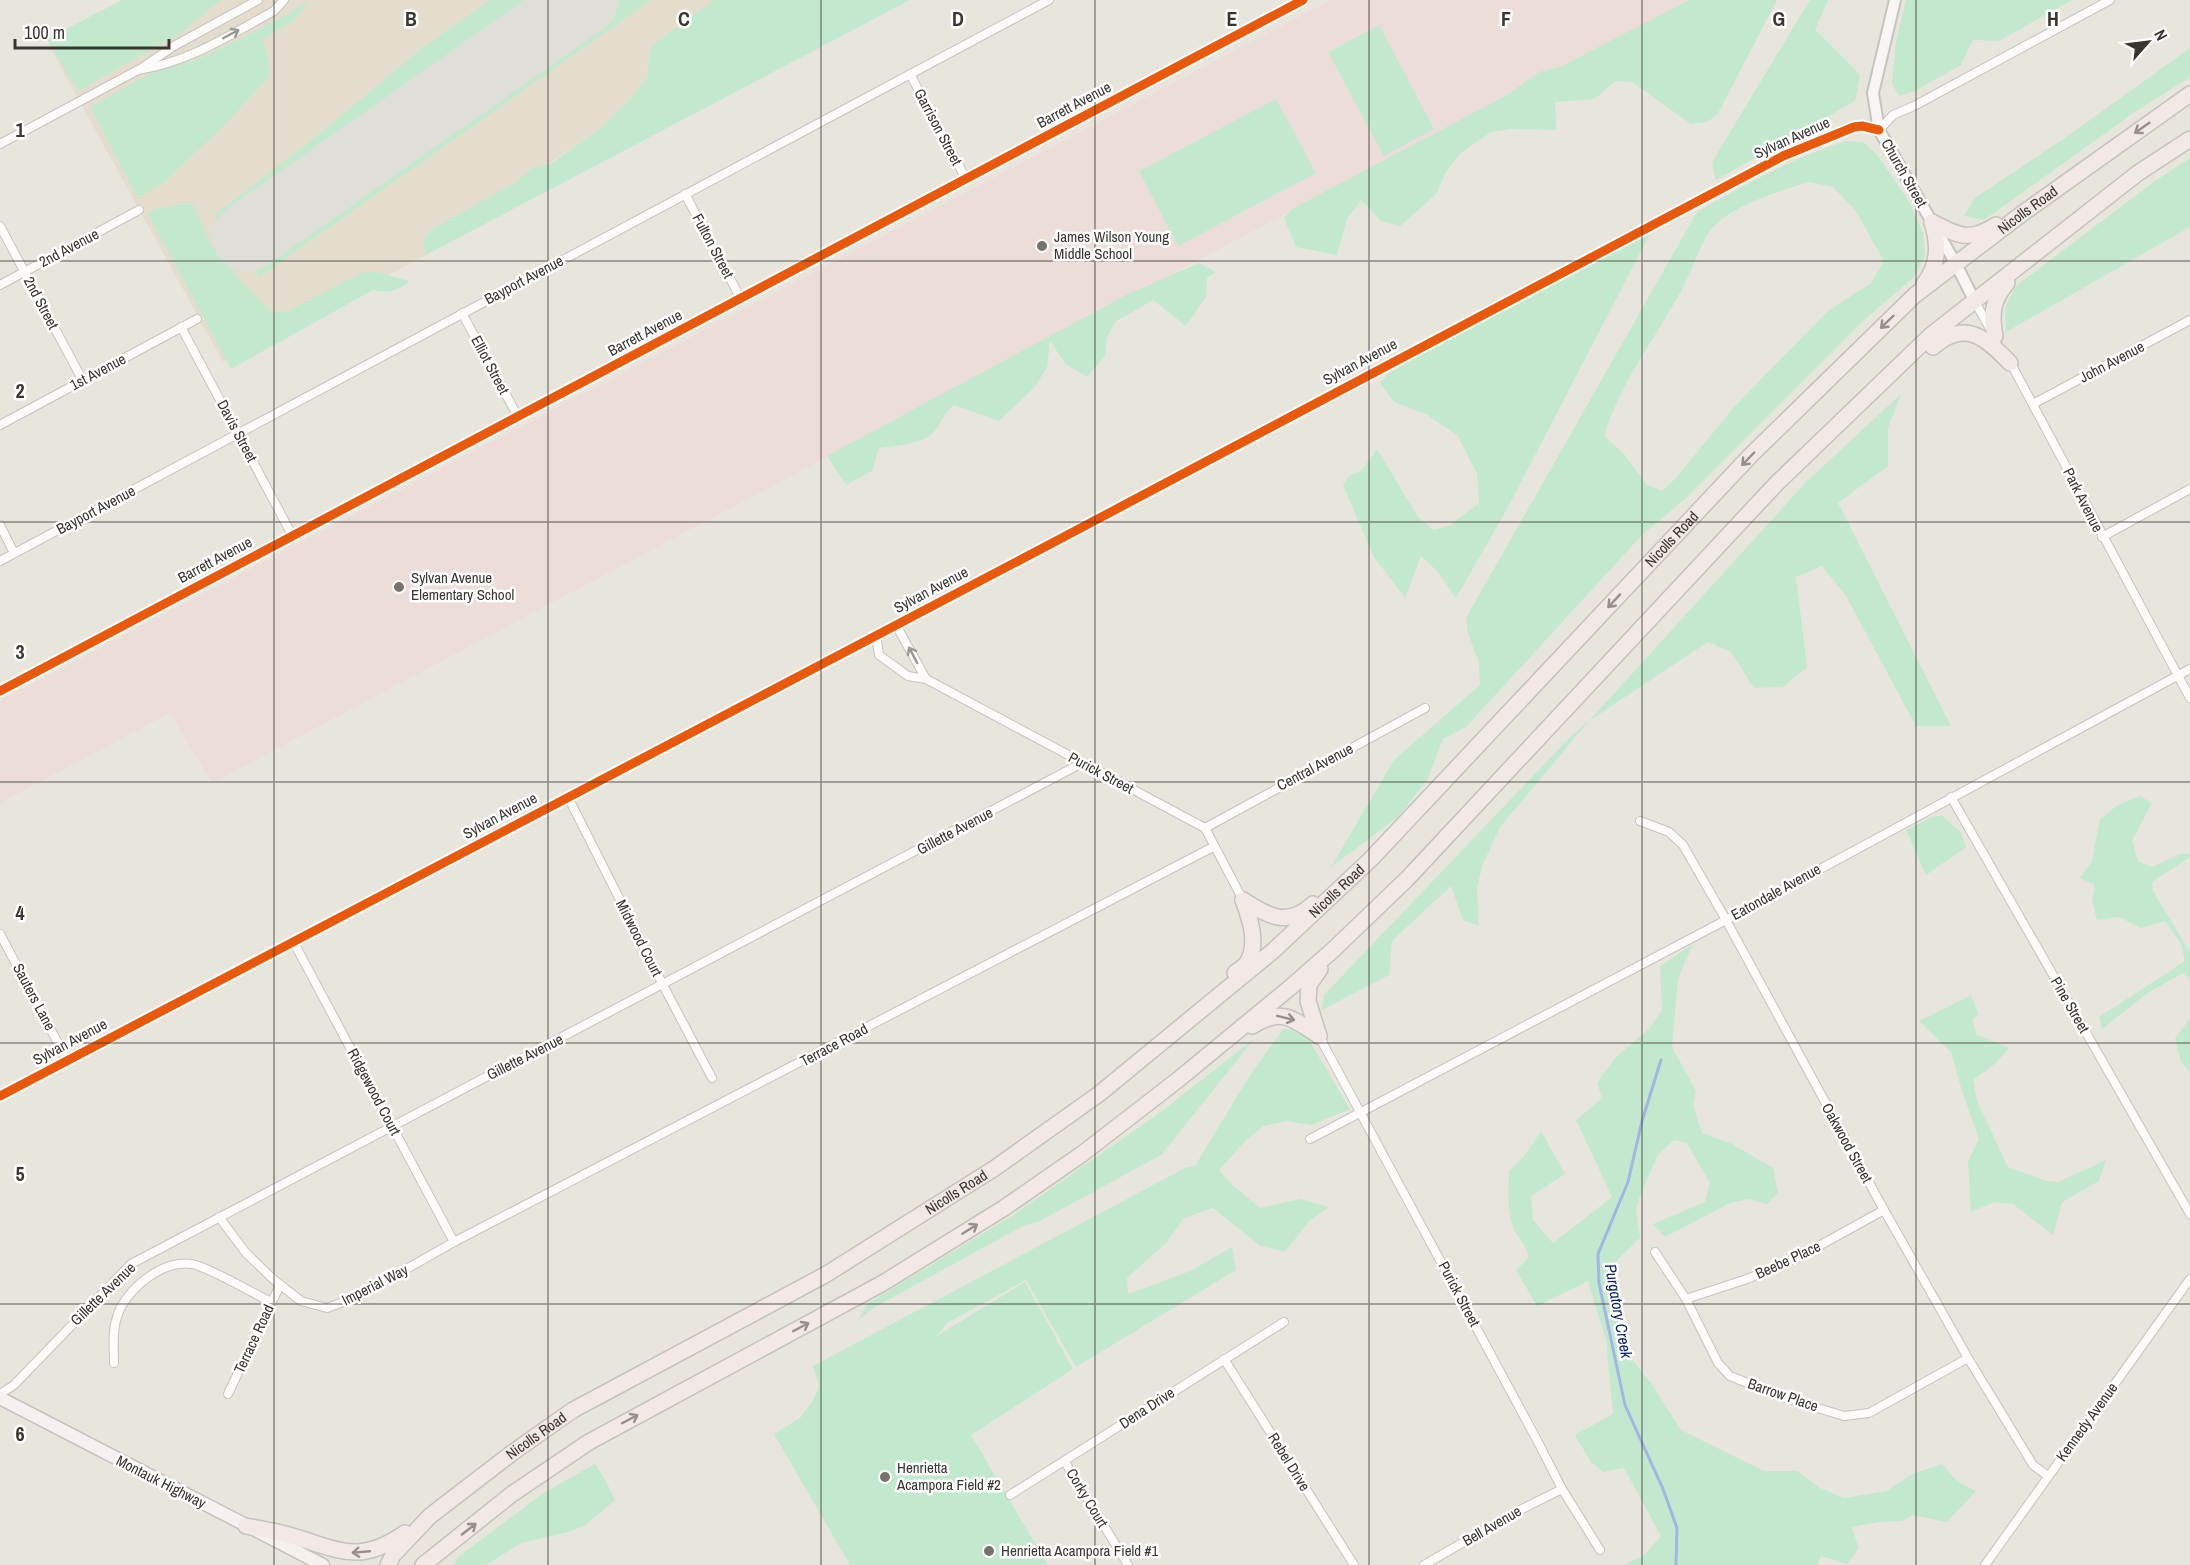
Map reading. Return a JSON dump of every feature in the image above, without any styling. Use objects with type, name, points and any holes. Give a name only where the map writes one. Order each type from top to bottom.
[{"type":"highway","name":"Nicolls Road","points":[[388,1565],[393,1555],[430,1516],[573,1410],[825,1275],[995,1168],[1099,1094],[1273,951],[1379,851],[1751,455],[1915,295],[2023,213],[2190,94]]},
{"type":"highway","points":[[423,1565],[512,1494],[589,1442],[883,1283],[1004,1208],[1082,1154],[1216,1048],[1334,950],[1407,879],[1777,483],[1931,335],[2138,173],[2190,139]]},
{"type":"highway","points":[[1932,222],[1955,234],[1970,237],[1988,230],[2009,216],[2023,213]]},
{"type":"highway","points":[[1915,295],[1928,279],[1938,250],[1932,222]]},
{"type":"highway","points":[[1995,336],[1992,318],[1998,293],[2044,248]]},
{"type":"highway","points":[[1827,435],[1861,410],[1942,339],[1954,333],[1966,332],[1980,337],[2010,363]]},
{"type":"highway","points":[[1244,900],[1267,915],[1288,918],[1304,912],[1331,886],[1352,877]]},
{"type":"highway","points":[[1214,1000],[1216,990],[1247,963],[1253,944],[1252,926],[1244,900]]},
{"type":"highway","points":[[1319,1036],[1308,1001],[1309,985],[1334,950]]},
{"type":"highway","points":[[1216,1048],[1263,1019],[1278,1015],[1290,1017],[1319,1036]]},
{"type":"highway","points":[[246,1526],[291,1535],[346,1553],[363,1553],[378,1550],[392,1543],[430,1516]]},
{"type":"highway","points":[[433,1565],[447,1546]]},
{"type":"main road","name":"Montauk Highway","points":[[0,1396],[323,1565]]},
{"type":"street","points":[[0,144],[137,71],[174,46],[258,0]]},
{"type":"street","points":[[137,71],[190,56],[274,11],[284,0]]},
{"type":"street","name":"Bayport Avenue","points":[[0,561],[1049,0]]},
{"type":"street","name":"Barrett Avenue","points":[[0,691],[1303,0]]},
{"type":"street","name":"Church Street","points":[[1895,0],[1874,93],[1879,130],[1976,302]]},
{"type":"street","points":[[1879,130],[1893,115],[1914,106],[2110,0]]},
{"type":"street","name":"Garrison Street","points":[[910,74],[966,179]]},
{"type":"street","name":"Sylvan Avenue","points":[[0,1096],[1783,156],[1854,127],[1862,126],[1879,130]]},
{"type":"street","name":"Fulton Street","points":[[685,194],[741,298]]},
{"type":"street","name":"2nd Avenue","points":[[0,285],[139,210]]},
{"type":"street","name":"2nd Street","points":[[0,226],[83,381]]},
{"type":"street","name":"Park Avenue","points":[[1976,302],[2034,404],[2102,537],[2190,698]]},
{"type":"street","name":"Elliot Street","points":[[462,313],[518,417]]},
{"type":"street","name":"1st Avenue","points":[[0,425],[197,319]]},
{"type":"street","name":"John Avenue","points":[[2034,404],[2190,320]]},
{"type":"street","name":"Davis Street","points":[[182,327],[292,535]]},
{"type":"street","points":[[2102,537],[2190,489]]},
{"type":"street","points":[[0,525],[14,553]]},
{"type":"street","points":[[896,625],[926,679]]},
{"type":"street","name":"Purick Street","points":[[876,635],[879,655],[908,676],[926,679],[1205,828]]},
{"type":"street","name":"Eatondale Avenue","points":[[1310,1139],[1726,920],[2190,669]]},
{"type":"street","name":"Central Avenue","points":[[1205,828],[1425,708]]},
{"type":"street","name":"Gillette Avenue","points":[[0,1396],[14,1385],[130,1264],[1082,764]]},
{"type":"street","name":"Midwood Court","points":[[568,797],[712,1078]]},
{"type":"street","name":"Pine Street","points":[[1951,797],[2190,1214]]},
{"type":"street","name":"Oakwood Street","points":[[1640,821],[1669,832],[1683,844],[1968,1358],[2033,1465],[2048,1476]]},
{"type":"street","points":[[1205,828],[1244,900]]},
{"type":"street","name":"Terrace Road","points":[[454,1242],[1214,847]]},
{"type":"street","name":"Sauters Lane","points":[[0,934],[67,1060]]},
{"type":"street","name":"Ridgewood Court","points":[[293,941],[454,1242]]},
{"type":"street","name":"Purick Street","points":[[1319,1036],[1562,1489],[1600,1550]]},
{"type":"street","name":"Beebe Place","points":[[1686,1299],[1747,1279],[1797,1258],[1884,1210]]},
{"type":"street","name":"Imperial Way","points":[[219,1217],[246,1253],[280,1285],[301,1301],[327,1308],[357,1297],[454,1242]]},
{"type":"street","name":"Barrow Place","points":[[1655,1252],[1686,1299],[1718,1363],[1730,1376],[1779,1396],[1844,1416],[1869,1413],[1968,1358]]},
{"type":"street","points":[[114,1363],[116,1318],[123,1301],[141,1282],[156,1272],[179,1265],[194,1265],[271,1302]]},
{"type":"street","name":"Kennedy Avenue","points":[[1985,1565],[2190,1279]]},
{"type":"street","name":"Terrace Road","points":[[228,1394],[280,1285]]},
{"type":"street","name":"Dena Drive","points":[[1010,1495],[1284,1322]]},
{"type":"street","name":"Rebel Drive","points":[[1224,1359],[1354,1565]]},
{"type":"street","name":"Corky Court","points":[[1065,1462],[1128,1565]]},
{"type":"street","name":"Bell Avenue","points":[[1424,1565],[1514,1513],[1562,1489]]},
{"type":"shaded area","points":[[131,0],[715,0],[651,46],[647,77],[633,96],[598,130],[545,166],[532,168],[426,255],[223,362],[48,44]]},
{"type":"shaded area","points":[[1331,0],[1689,0],[212,783],[170,713],[0,803],[0,701]]},
{"type":"green space","points":[[122,0],[221,0],[179,34],[78,91],[47,39]]},
{"type":"green space","points":[[309,0],[295,20],[262,39],[268,56],[269,77],[229,120],[167,180],[138,198],[90,107],[149,74],[202,58],[283,17]]},
{"type":"green space","points":[[490,0],[651,0],[259,277],[214,215],[318,135],[422,48]]},
{"type":"green space","points":[[714,0],[910,0],[426,255],[423,241],[430,230],[513,184],[532,168],[550,164],[598,130],[633,96],[647,77],[651,46]]},
{"type":"green space","points":[[1689,0],[1777,0],[1717,115],[1707,122],[1691,124],[1632,82],[1615,81],[1595,99],[1555,102],[1556,130],[1510,129],[1491,132],[1461,153],[1447,170],[1436,194],[1400,226],[1381,221],[1361,200],[1347,219],[1337,255],[1296,247],[1284,218],[1292,209],[1507,95],[1539,72],[1562,66]]},
{"type":"green space","points":[[1810,0],[1828,0],[1815,30],[1860,75],[1855,101],[1716,180],[1712,162]]},
{"type":"green space","points":[[1906,0],[2072,0],[1999,41],[1973,40],[1961,65],[1915,91],[1899,96],[1892,84],[1896,41]]},
{"type":"green space","points":[[1379,25],[1434,129],[1384,156],[1328,52]]},
{"type":"green space","points":[[2190,48],[2190,77],[2135,112],[1984,220],[1964,216],[1975,198],[2072,133]]},
{"type":"green space","points":[[1276,99],[1316,173],[1178,246],[1139,171]]},
{"type":"green space","points":[[1847,141],[1863,142],[1878,156],[1910,203],[1923,233],[1925,256],[1913,278],[1864,320],[1686,498],[1641,536],[1466,727],[1443,739],[1427,780],[1398,817],[1331,867],[1394,760],[1480,685],[1479,662],[1468,634],[1466,618],[1697,212],[1770,172],[1827,147]],"holes":[[[1809,182],[1833,187],[1855,210],[1884,261],[1871,283],[1828,311],[1735,406],[1675,479],[1662,491],[1646,484],[1624,454],[1604,436],[1619,397],[1681,291],[1710,231],[1735,210],[1772,194]]]},
{"type":"green space","points":[[2190,158],[2190,227],[2006,332],[2005,308],[2016,286],[2155,181]]},
{"type":"green space","points":[[192,202],[211,245],[270,311],[286,312],[363,272],[377,272],[409,281],[392,291],[373,290],[231,369],[148,214],[152,210]]},
{"type":"green space","points":[[1651,232],[1507,509],[1456,598],[1437,571],[1421,556],[1405,598],[1374,557],[1343,485],[1349,476],[1362,470],[1377,449],[1418,517],[1434,530],[1450,525],[1479,503],[1477,474],[1458,436],[1426,414],[1394,402],[1380,383],[1394,367]]},
{"type":"green space","points":[[1199,263],[1216,272],[1207,278],[1206,297],[1186,326],[1153,300],[1115,322],[1107,338],[1105,356],[1087,377],[1066,364],[1050,341],[1047,368],[1033,389],[999,421],[954,405],[929,436],[908,444],[879,448],[872,471],[846,485],[827,456],[1124,296]]},
{"type":"green space","points":[[1901,394],[1888,428],[1888,466],[1838,503],[1951,726],[1916,726],[1846,596],[1822,566],[1796,577],[1807,667],[1783,687],[1754,688],[1731,652],[1708,642],[1589,721],[1806,482]]},
{"type":"green space","points":[[1589,721],[1500,827],[1483,864],[1477,887],[1479,926],[1463,920],[1451,886],[1392,941],[1389,975],[1322,1010],[1324,995],[1572,735]]},
{"type":"green space","points":[[2140,796],[2152,803],[2132,841],[2138,861],[2152,867],[2182,853],[2190,854],[2190,857],[2152,882],[2153,891],[2190,952],[2190,979],[2183,973],[2146,994],[2102,1029],[2099,1017],[2185,961],[2181,944],[2165,921],[2141,928],[2119,917],[2097,920],[2092,901],[2095,885],[2080,878],[2092,861],[2100,819],[2118,805]]},
{"type":"green space","points":[[1942,815],[1961,833],[1966,847],[1926,875],[1906,830],[1932,817]]},
{"type":"green space","points":[[1693,944],[1678,978],[1672,1047],[1696,1091],[1693,1105],[1702,1133],[1732,1144],[1773,1168],[1778,1193],[1767,1204],[1749,1199],[1730,1203],[1665,1237],[1653,1224],[1705,1202],[1710,1183],[1687,1143],[1674,1140],[1658,1155],[1636,1209],[1640,1238],[1612,1265],[1630,1357],[1653,1386],[1681,1430],[1764,1471],[1797,1471],[1820,1488],[1844,1498],[1887,1491],[1912,1474],[1942,1464],[1957,1481],[1976,1491],[1947,1522],[1913,1515],[1902,1521],[1851,1527],[1859,1548],[1847,1564],[1821,1556],[1817,1565],[1623,1565],[1643,1556],[1661,1536],[1624,1468],[1603,1472],[1591,1462],[1575,1435],[1613,1414],[1606,1340],[1588,1281],[1537,1306],[1516,1270],[1529,1257],[1513,1228],[1510,1217],[1509,1171],[1524,1156],[1541,1131],[1565,1174],[1531,1196],[1533,1220],[1553,1243],[1612,1197],[1576,1120],[1602,1098],[1597,1083],[1616,1057],[1650,1028],[1662,1010],[1660,966]]},
{"type":"green space","points":[[1971,995],[1978,1014],[1972,1020],[1977,1035],[2009,1048],[1996,1063],[1973,1080],[1977,1101],[2008,1167],[2047,1181],[2058,1182],[2106,1160],[2099,1181],[2062,1202],[2053,1235],[2013,1204],[1994,1202],[1971,1212],[1968,1161],[1979,1139],[1951,1052],[1919,1021]]},
{"type":"green space","points":[[2190,1018],[2190,1072],[2181,1062],[2175,1039]]},
{"type":"green space","points":[[1283,1029],[1295,1029],[1309,1040],[1350,1109],[1312,1125],[1287,1121],[1263,1126],[1246,1140],[1219,1170],[1260,1208],[1300,1199],[1329,1207],[1309,1221],[1285,1252],[1259,1245],[1213,1208],[1184,1218],[1167,1242],[1127,1278],[1128,1294],[1190,1271],[1232,1247],[1236,1270],[1076,1367],[1026,1280],[947,1323],[937,1336],[1025,1282],[1073,1369],[971,1435],[1048,1565],[850,1565],[774,1434],[800,1418],[812,1402],[819,1386],[813,1366],[1185,1168],[1195,1166],[1250,1075]]},
{"type":"green space","points":[[1255,1038],[1161,1155],[1040,1221],[1023,1226],[873,1308],[858,1321],[867,1304],[1013,1215],[1162,1111]]},
{"type":"green space","points":[[595,1464],[615,1500],[584,1526],[521,1543],[486,1565],[453,1565],[459,1556],[545,1492]]},
{"type":"waterway","name":"Purgatory Creek","points":[[1661,1060],[1642,1121],[1628,1182],[1598,1254],[1599,1283],[1625,1405],[1663,1489],[1677,1528],[1676,1565]]},
{"type":"runway","points":[[247,237],[584,0]]},
{"type":"cycle path","points":[[0,691],[1303,0]]},
{"type":"cycle path","points":[[0,1096],[1783,156],[1854,127],[1862,126],[1879,130]]},
{"type":"place","name":"James Wilson Young Middle School","points":[[1042,246]]},
{"type":"place","name":"Sylvan Avenue Elementary School","points":[[399,587]]},
{"type":"place","name":"Henrietta Acampora Field #2","points":[[885,1477]]},
{"type":"place","name":"Henrietta Acampora Field #1","points":[[989,1551]]}]
